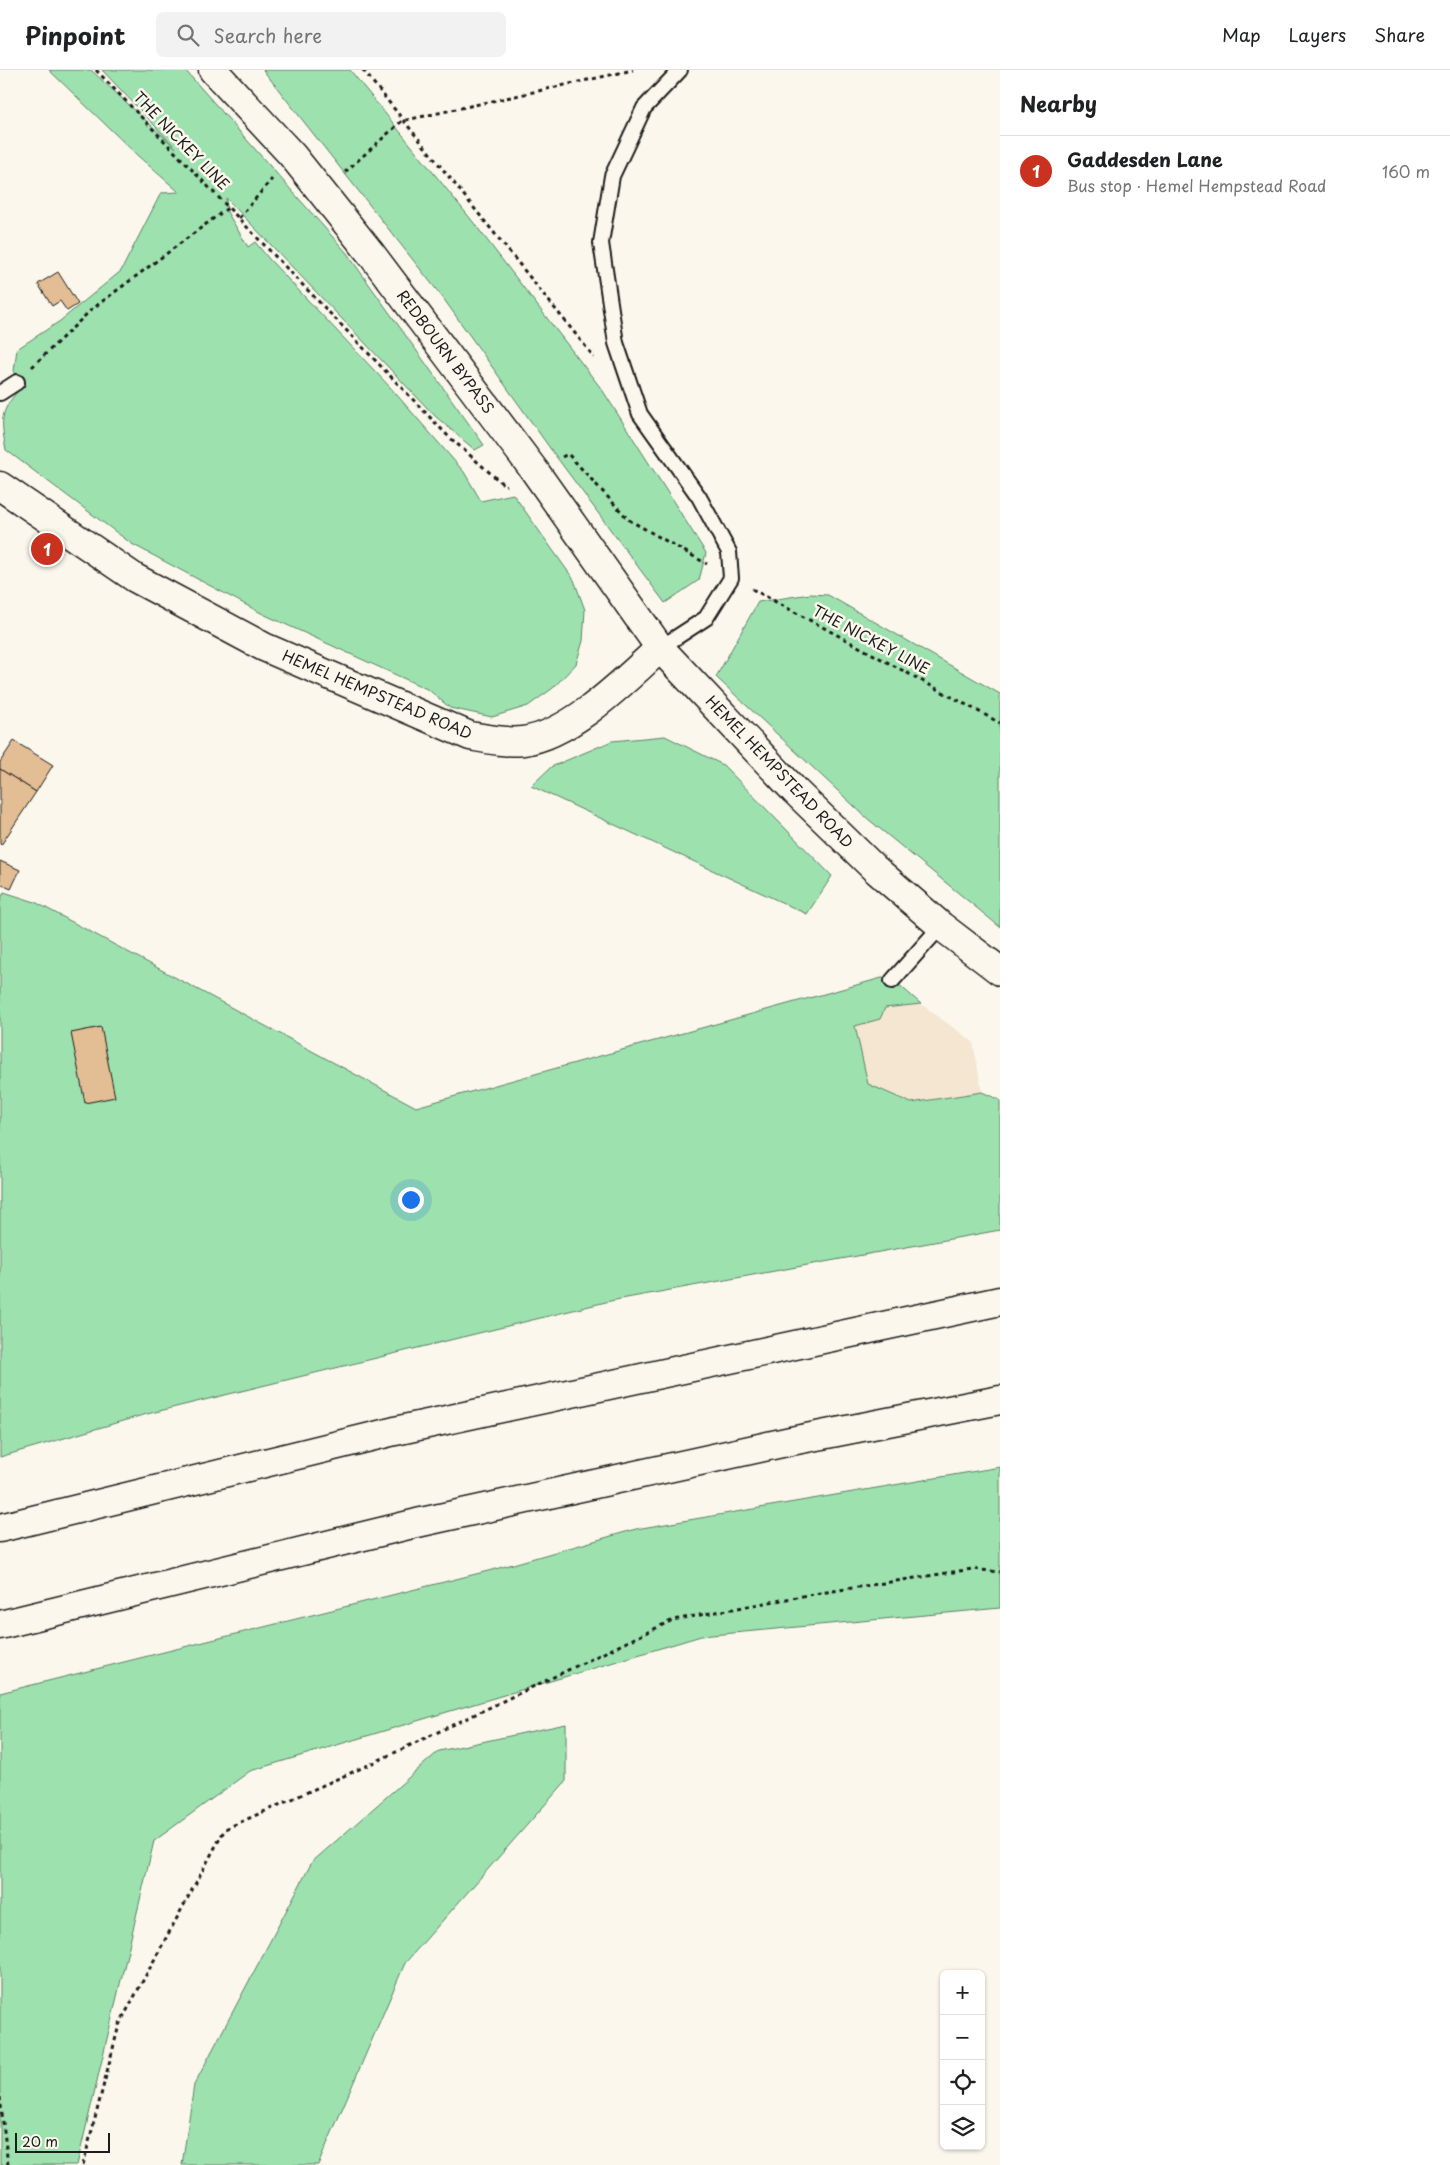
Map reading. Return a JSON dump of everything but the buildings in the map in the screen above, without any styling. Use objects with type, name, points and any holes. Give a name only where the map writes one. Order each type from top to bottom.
[{"type":"main road","name":"REDBOURN BYPASS","points":[[213,70],[292,156],[372,255],[534,470],[660,648]]},
{"type":"main road","name":"HEMEL HEMPSTEAD ROAD","points":[[0,486],[143,583],[264,647],[470,736],[500,741],[524,741],[569,724],[615,689],[660,648],[794,791],[874,868],[941,926],[1000,971]]},
{"type":"main road","points":[[0,1528],[394,1431],[1000,1301]]},
{"type":"main road","points":[[0,1625],[416,1523],[791,1441],[1000,1400]]},
{"type":"lane","points":[[660,648],[706,618],[731,578],[729,552],[699,497],[640,414],[616,343],[601,243],[612,176],[644,108],[680,70]]},
{"type":"lane","points":[[0,393],[17,382]]},
{"type":"lane","points":[[892,981],[941,926]]},
{"type":"path","name":"THE NICKEY LINE","points":[[17,382],[92,308],[229,207],[96,70]]},
{"type":"path","points":[[362,70],[596,360]]},
{"type":"path","points":[[321,191],[364,156],[402,121],[633,70]]},
{"type":"path","points":[[239,218],[292,156]]},
{"type":"path","name":"THE NICKEY LINE","points":[[731,578],[1000,723]]},
{"type":"path","points":[[82,2165],[119,2025],[225,1829],[375,1762],[673,1620],[808,1595],[972,1569],[1000,1572]]},
{"type":"path","points":[[0,2097],[8,2165]]},
{"type":"shaded area","points":[[921,1004],[973,1042],[982,1092],[911,1103],[868,1084],[855,1026],[880,1019],[885,1009]]},
{"type":"green space","points":[[49,70],[91,70],[176,148],[102,70],[185,70],[346,252],[484,445],[475,450],[435,416],[226,198],[227,212],[248,247],[255,242],[389,386],[464,472],[481,501],[513,494],[574,580],[585,610],[583,641],[576,664],[553,688],[528,706],[492,717],[450,708],[429,690],[263,614],[132,544],[6,450],[3,429],[4,415],[9,402],[22,386],[14,371],[17,349],[60,321],[121,271],[161,193],[179,192],[138,156]]},
{"type":"green space","points":[[263,70],[350,70],[470,218],[603,391],[706,553],[699,580],[665,603],[552,451],[443,298]]},
{"type":"green space","points":[[810,594],[828,595],[1000,694],[1000,927],[868,819],[716,677],[758,602]]},
{"type":"green space","points":[[665,736],[723,765],[832,876],[807,914],[531,786],[551,767],[612,741]]},
{"type":"green space","points":[[4,892],[35,902],[416,1107],[889,976],[921,1004],[885,1008],[880,1019],[855,1026],[868,1084],[911,1103],[982,1092],[1000,1100],[1000,1230],[610,1301],[143,1415],[0,1457],[0,902]]},
{"type":"green space","points":[[1000,1467],[1000,1608],[701,1636],[250,1771],[154,1841],[77,2165],[0,2165],[0,1693],[492,1570],[636,1529]]},
{"type":"green space","points":[[566,1724],[566,1781],[405,1963],[318,2165],[182,2165],[194,2085],[312,1862],[439,1751]]},
{"type":"place","name":"Gaddesden Lane","points":[[47,549]]}]
